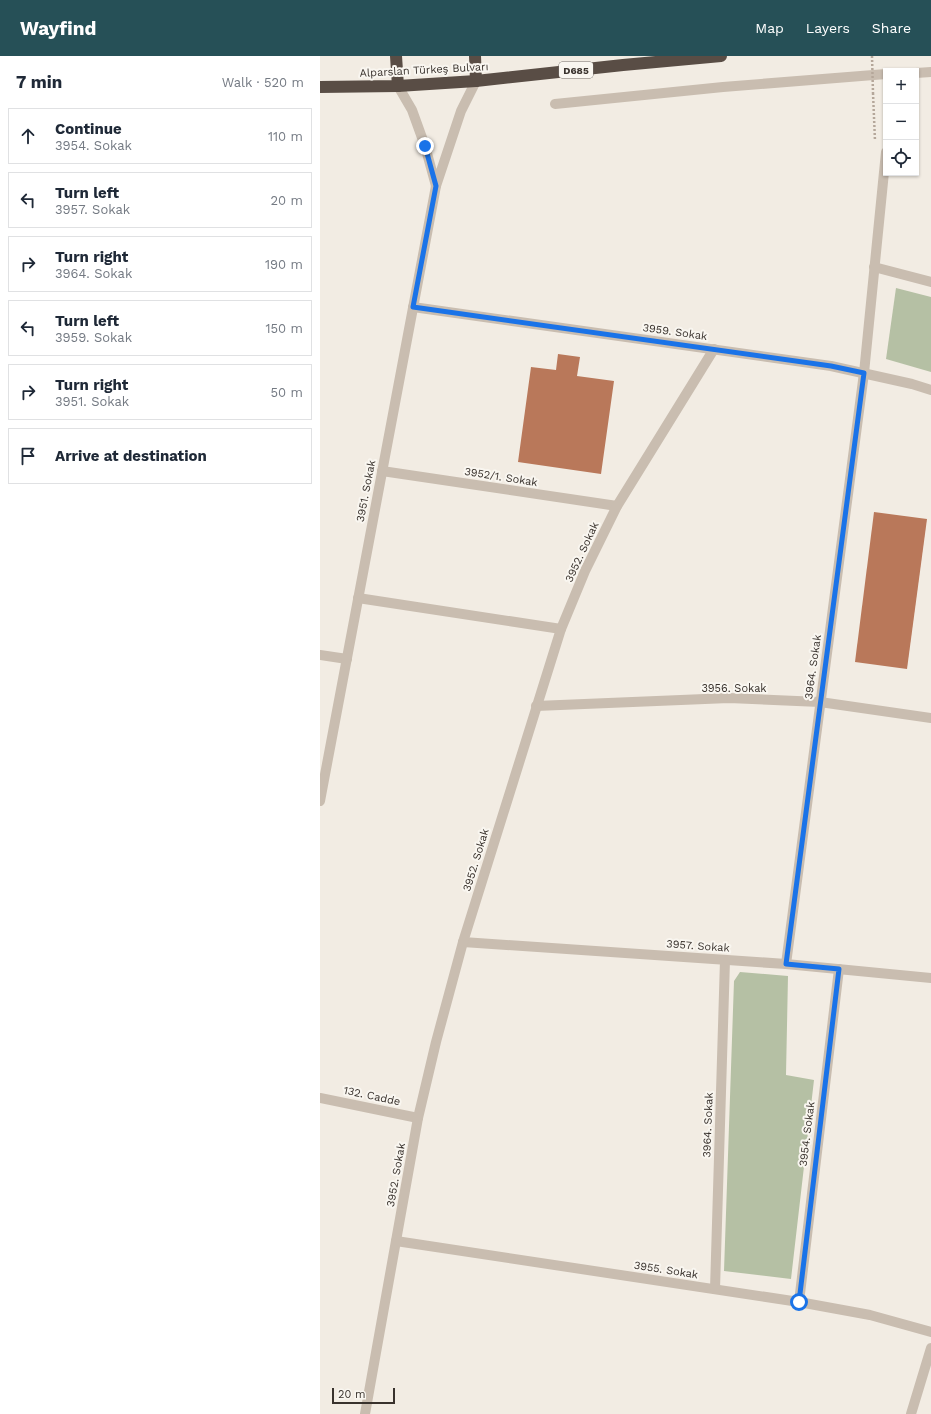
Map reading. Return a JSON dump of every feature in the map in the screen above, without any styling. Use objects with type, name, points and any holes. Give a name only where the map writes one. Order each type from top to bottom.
[{"type":"highway","points":[[396,56],[398,86]]},
{"type":"highway","points":[[475,56],[476,81]]},
{"type":"highway","name":"Alparslan Türkeş Bulvarı","points":[[320,86],[398,86],[476,81],[721,56]]},
{"type":"street","points":[[919,73],[931,72]]},
{"type":"street","points":[[555,104],[708,88],[883,74]]},
{"type":"street","name":"3951. Sokak","points":[[320,801],[436,186],[460,111],[476,81]]},
{"type":"street","name":"3951. Sokak","points":[[398,86],[412,110],[425,146],[436,186]]},
{"type":"street","name":"3964. Sokak","points":[[786,964],[864,373],[883,176]]},
{"type":"street","points":[[874,267],[931,282]]},
{"type":"street","name":"3959. Sokak","points":[[413,307],[831,366],[931,390]]},
{"type":"street","name":"3952. Sokak","points":[[365,1414],[418,1118],[436,1042],[463,942],[560,629],[585,571],[617,506],[714,349]]},
{"type":"street","name":"3952/1. Sokak","points":[[382,471],[617,506]]},
{"type":"street","points":[[358,598],[560,629]]},
{"type":"street","points":[[320,655],[347,659]]},
{"type":"street","name":"3956. Sokak","points":[[536,706],[730,698],[820,702],[931,718]]},
{"type":"street","name":"3957. Sokak","points":[[463,942],[786,964],[931,978]]},
{"type":"street","name":"3964. Sokak","points":[[715,1290],[725,960]]},
{"type":"street","name":"3954. Sokak","points":[[799,1302],[839,969]]},
{"type":"street","name":"132. Cadde","points":[[320,1098],[418,1118]]},
{"type":"street","name":"3955. Sokak","points":[[396,1241],[799,1302],[870,1315],[931,1332]]},
{"type":"street","points":[[911,1414],[931,1348]]},
{"type":"path","points":[[872,56],[875,141]]},
{"type":"green space","points":[[896,288],[931,297],[931,372],[886,359]]},
{"type":"green space","points":[[740,972],[788,976],[786,1075],[814,1080],[791,1279],[724,1271],[734,981]]},
{"type":"building","points":[[558,354],[580,357],[577,376],[614,381],[601,474],[518,462],[531,367],[556,370]]},
{"type":"building","points":[[874,512],[927,519],[907,669],[855,662]]},
{"type":"route","points":[[425,146],[436,186],[413,307],[831,366],[864,373],[786,964],[839,969],[799,1302]]}]
